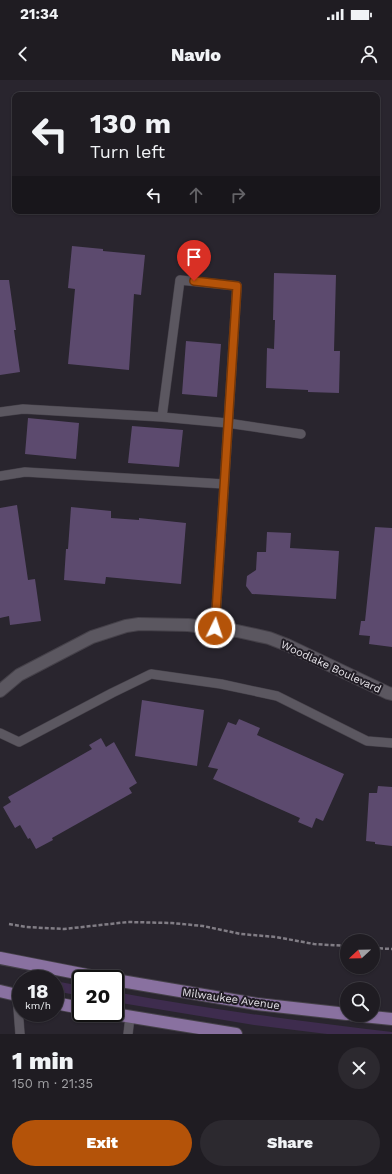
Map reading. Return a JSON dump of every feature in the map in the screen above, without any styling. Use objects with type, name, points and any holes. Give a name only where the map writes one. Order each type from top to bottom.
[{"type":"main road","points":[[0,958],[72,972]]},
{"type":"main road","name":"Milwaukee Avenue","points":[[124,982],[257,1004],[340,1013]]},
{"type":"main road","points":[[0,991],[12,994]]},
{"type":"main road","points":[[124,1016],[236,1034]]},
{"type":"main road","points":[[380,1018],[392,1019]]},
{"type":"street","name":"Woodlake Boulevard","points":[[0,692],[19,675],[92,637],[126,626],[139,624],[188,625],[237,631],[269,638],[288,645],[388,694],[392,694]]},
{"type":"lane","points":[[162,417],[180,280],[237,286],[215,628]]},
{"type":"lane","points":[[0,412],[23,409],[162,417],[228,423],[301,434]]},
{"type":"lane","points":[[0,476],[25,472],[224,484]]},
{"type":"lane","points":[[0,733],[19,742],[151,674],[221,684],[277,696],[367,741],[392,743]]},
{"type":"lane","points":[[128,1034],[130,1017]]},
{"type":"lane","points":[[20,1022],[20,1034]]},
{"type":"path","points":[[10,924],[26,927],[64,929],[128,922],[172,923],[203,926],[241,934],[276,937],[314,944],[340,946]]},
{"type":"path","points":[[380,948],[392,949]]},
{"type":"shaded area","points":[[64,983],[72,984],[72,994],[64,993]]},
{"type":"shaded area","points":[[124,994],[322,1024],[392,1032],[392,1034],[327,1034],[254,1025],[124,1003]]},
{"type":"building","points":[[72,246],[145,255],[141,295],[134,294],[129,370],[68,364],[75,289],[68,288]]},
{"type":"building","points":[[274,273],[336,275],[334,351],[340,351],[339,393],[266,388],[267,348],[274,349]]},
{"type":"building","points":[[0,280],[9,280],[20,372],[0,375]]},
{"type":"building","points":[[186,341],[221,344],[217,397],[182,394]]},
{"type":"building","points":[[28,418],[79,423],[76,459],[25,454]]},
{"type":"building","points":[[132,426],[183,430],[179,467],[128,463]]},
{"type":"building","points":[[17,505],[28,580],[35,579],[41,621],[10,625],[9,616],[0,618],[0,508]]},
{"type":"building","points":[[71,507],[111,511],[111,518],[139,520],[139,518],[186,523],[181,584],[106,577],[105,584],[64,580]]},
{"type":"building","points":[[375,527],[392,528],[392,647],[369,644],[370,636],[359,635],[361,621],[365,621]]},
{"type":"building","points":[[267,532],[291,533],[290,548],[339,551],[336,599],[252,594],[246,586],[247,576],[256,570],[257,552],[266,552]]},
{"type":"building","points":[[142,700],[204,710],[197,766],[135,756]]},
{"type":"building","points":[[239,719],[260,728],[257,735],[344,774],[323,821],[316,818],[312,828],[298,822],[300,818],[213,779],[218,769],[208,767],[228,722],[236,725]]},
{"type":"building","points":[[101,738],[106,747],[114,742],[137,783],[129,788],[132,793],[52,838],[53,840],[36,849],[20,825],[15,828],[3,807],[11,802],[8,797],[92,749],[89,745]]},
{"type":"building","points":[[378,786],[392,787],[392,846],[375,844],[375,842],[366,841],[369,793],[377,793]]},
{"type":"route","points":[[194,281],[237,286],[215,628]]}]
